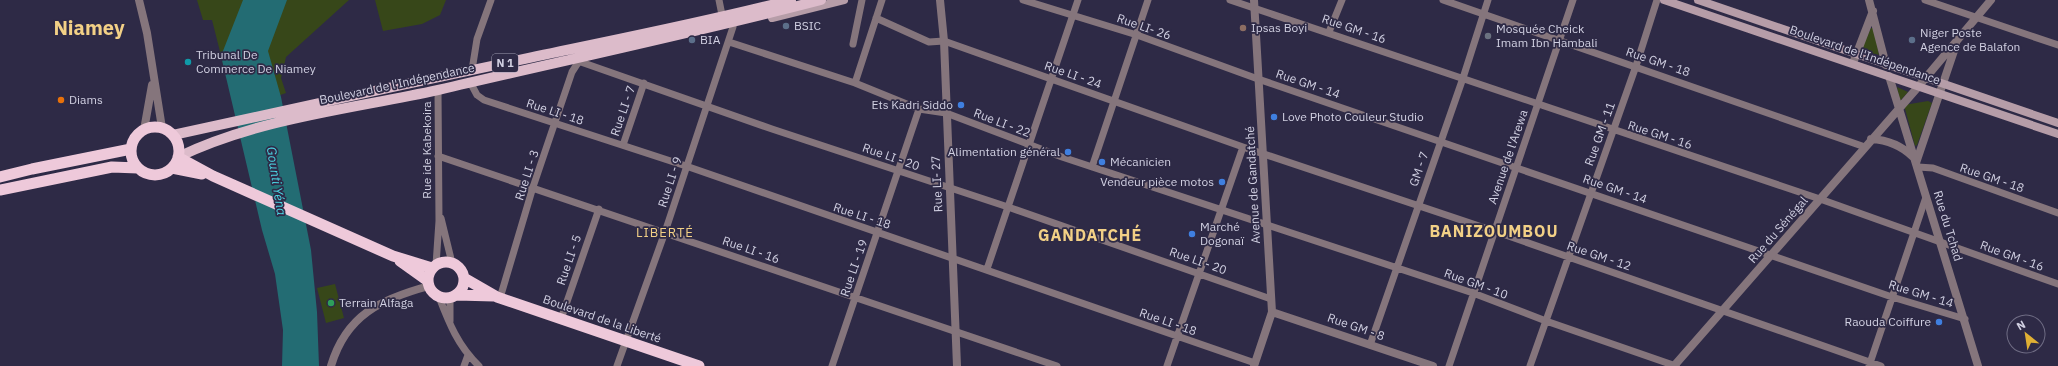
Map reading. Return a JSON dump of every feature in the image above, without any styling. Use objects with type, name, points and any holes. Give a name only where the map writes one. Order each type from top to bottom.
[{"type":"highway","points":[[153,127],[162,128],[173,135],[178,146],[178,157],[172,168],[167,172],[155,175],[143,172],[134,162],[131,149],[135,138],[144,130],[153,127]]},
{"type":"highway","points":[[0,177],[131,149]]},
{"type":"highway","points":[[178,157],[232,185],[393,256],[434,266],[447,262],[452,263],[460,268],[464,278],[464,284],[448,296],[428,284],[393,256]]},
{"type":"highway","points":[[0,190],[112,167],[138,168]]},
{"type":"highway","points":[[172,168],[213,176]]},
{"type":"highway","points":[[428,284],[434,266]]},
{"type":"highway","name":"Boulevard de la Liberté","points":[[464,278],[498,297],[698,366]]},
{"type":"highway","name":"Boulevard de la Liberté","points":[[448,296],[498,297]]},
{"type":"main road","name":"Boulevard de l'Indépendance","points":[[178,157],[238,134],[295,119],[580,59],[719,20],[777,0]]},
{"type":"main road","points":[[748,15],[791,0]]},
{"type":"main road","points":[[748,15],[821,0]]},
{"type":"main road","name":"Boulevard de l'Indépendance","points":[[719,20],[733,27],[844,0]]},
{"type":"main road","name":"Boulevard de l'Indépendance","points":[[1664,0],[2058,134]]},
{"type":"main road","name":"Boulevard de l'Indépendance","points":[[1698,0],[2058,123]]},
{"type":"main road","name":"Boulevard de l'Indépendance","points":[[173,135],[472,70],[748,15]]},
{"type":"street","points":[[139,0],[150,52],[153,81],[162,128]]},
{"type":"street","points":[[472,70],[477,39],[491,0]]},
{"type":"street","points":[[719,0],[719,20]]},
{"type":"street","points":[[853,44],[862,0]]},
{"type":"street","points":[[855,83],[882,0]]},
{"type":"street","name":"Rue LI- 27","points":[[940,0],[944,41],[957,366]]},
{"type":"street","name":"Rue LI- 26","points":[[1023,0],[1137,35],[1258,79]]},
{"type":"street","points":[[987,269],[1051,79],[1074,16],[1078,0]]},
{"type":"street","points":[[1092,167],[1148,0]]},
{"type":"street","name":"Rue GM - 16","points":[[1230,0],[1538,103],[1613,131],[1820,199],[1913,234],[1941,242],[2058,284]]},
{"type":"street","name":"Avenue de Gandatché","points":[[1254,0],[1272,312],[1254,365]]},
{"type":"street","points":[[1329,32],[1342,0]]},
{"type":"street","name":"Rue GM - 18","points":[[1443,0],[1636,66],[1864,147]]},
{"type":"street","name":"GM - 7","points":[[1370,345],[1463,78],[1488,0]]},
{"type":"street","name":"Avenue de l'Arewa","points":[[1449,366],[1573,0]]},
{"type":"street","name":"Rue GM - 11","points":[[1530,366],[1636,66],[1657,0]]},
{"type":"street","points":[[1869,0],[1886,65]]},
{"type":"street","points":[[1925,0],[2058,45]]},
{"type":"street","name":"Rue du Sénégal","points":[[1675,366],[1864,147],[1926,78],[1991,0]]},
{"type":"street","points":[[1852,63],[1873,11]]},
{"type":"street","name":"Rue LI - 24","points":[[876,18],[929,42],[944,41],[1263,153]]},
{"type":"street","name":"Rue LI - 9","points":[[617,366],[665,232],[733,27]]},
{"type":"street","points":[[1871,139],[1892,142],[1901,147],[1916,163],[1958,40]]},
{"type":"street","name":"Rue LI - 22","points":[[729,42],[855,83],[919,109],[946,113],[1029,145],[1092,167],[1267,225]]},
{"type":"street","name":"Rue LI - 20","points":[[580,59],[772,129],[900,170],[949,188],[1199,272],[1271,299]]},
{"type":"street","name":"Rue LI - 3","points":[[498,297],[572,72],[580,59]]},
{"type":"street","name":"Rue du Tchad","points":[[1889,76],[1965,319],[1978,366]]},
{"type":"street","name":"Rue GM - 14","points":[[1258,79],[1771,256],[1892,297],[1965,319]]},
{"type":"street","points":[[144,130],[153,81]]},
{"type":"street","name":"Rue LI - 18","points":[[470,82],[477,96],[484,100],[686,166],[877,233],[987,269],[1177,336],[1254,365]]},
{"type":"street","name":"Rue LI - 7","points":[[623,146],[644,83]]},
{"type":"street","name":"Rue ide Kabekoira","points":[[438,90],[439,210]]},
{"type":"street","name":"Rue LI - 19","points":[[832,366],[900,170],[919,109]]},
{"type":"street","points":[[1167,366],[1243,147]]},
{"type":"street","name":"Rue GM - 12","points":[[1263,153],[1494,231],[1870,364],[1881,366]]},
{"type":"street","name":"Rue LI - 16","points":[[438,156],[856,296],[1057,366]]},
{"type":"street","name":"Rue GM - 18","points":[[1916,163],[2058,213]]},
{"type":"street","points":[[1870,364],[1926,196]]},
{"type":"street","name":"Rue LI - 5","points":[[561,319],[599,209]]},
{"type":"street","points":[[439,210],[452,263]]},
{"type":"street","points":[[434,266],[439,210]]},
{"type":"street","name":"Rue GM - 10","points":[[1267,225],[1473,293],[1546,321],[1675,366]]},
{"type":"street","points":[[331,366],[344,336],[367,312],[398,294],[428,284]]},
{"type":"street","points":[[448,296],[450,326],[458,342],[468,355],[480,366]]},
{"type":"street","points":[[448,296],[450,326]]},
{"type":"street","name":"Rue GM - 8","points":[[1272,312],[1433,366]]},
{"type":"street","points":[[464,366],[468,355]]},
{"type":"shaded area","points":[[197,0],[349,0],[286,57],[281,78],[286,93],[235,111],[212,20],[203,20]]},
{"type":"shaded area","points":[[375,0],[446,0],[440,15],[422,24],[383,31]]},
{"type":"shaded area","points":[[1871,28],[1874,28],[1879,55],[1861,50]]},
{"type":"shaded area","points":[[1897,87],[1908,92],[1900,101]]},
{"type":"shaded area","points":[[1928,101],[1932,103],[1917,145],[1915,146],[1904,105]]},
{"type":"shaded area","name":"Terrain Alfaga","points":[[335,284],[344,318],[326,323],[317,288]]},
{"type":"water","name":"Gounti Yéna","points":[[243,0],[287,0],[268,51],[281,97],[311,250],[317,312],[319,366],[282,366],[283,330],[275,274],[262,230],[221,56]]},
{"type":"place","name":"BSIC","points":[[786,26]]},
{"type":"place","name":"Ipsas Boyi","points":[[1243,28]]},
{"type":"place","name":"Mosquée Cheick Imam Ibn Hambali","points":[[1488,36]]},
{"type":"place","name":"BIA","points":[[692,40]]},
{"type":"place","name":"Niger Poste Agence de Balafon","points":[[1912,40]]},
{"type":"place","name":"Tribunal De Commerce De Niamey","points":[[188,62]]},
{"type":"place","name":"Diams","points":[[61,100]]},
{"type":"place","name":"Ets Kadri Siddo","points":[[961,105]]},
{"type":"place","name":"Love Photo Couleur Studio","points":[[1274,117]]},
{"type":"place","name":"Alimentation général","points":[[1068,152]]},
{"type":"place","name":"Mécanicien","points":[[1102,162]]},
{"type":"place","name":"Vendeur pièce motos","points":[[1222,182]]},
{"type":"place","name":"Marché Dogonaï","points":[[1192,234]]},
{"type":"place","name":"Terrain Alfaga","points":[[331,303]]},
{"type":"place","name":"Raouda Coiffure","points":[[1939,322]]},
{"type":"district","name":"Niamey","points":[[89,28]]},
{"type":"district","name":"BANIZOUMBOU","points":[[1494,231]]},
{"type":"district","name":"LIBERTÉ","points":[[665,232]]},
{"type":"district","name":"GANDATCHÉ","points":[[1090,235]]}]
